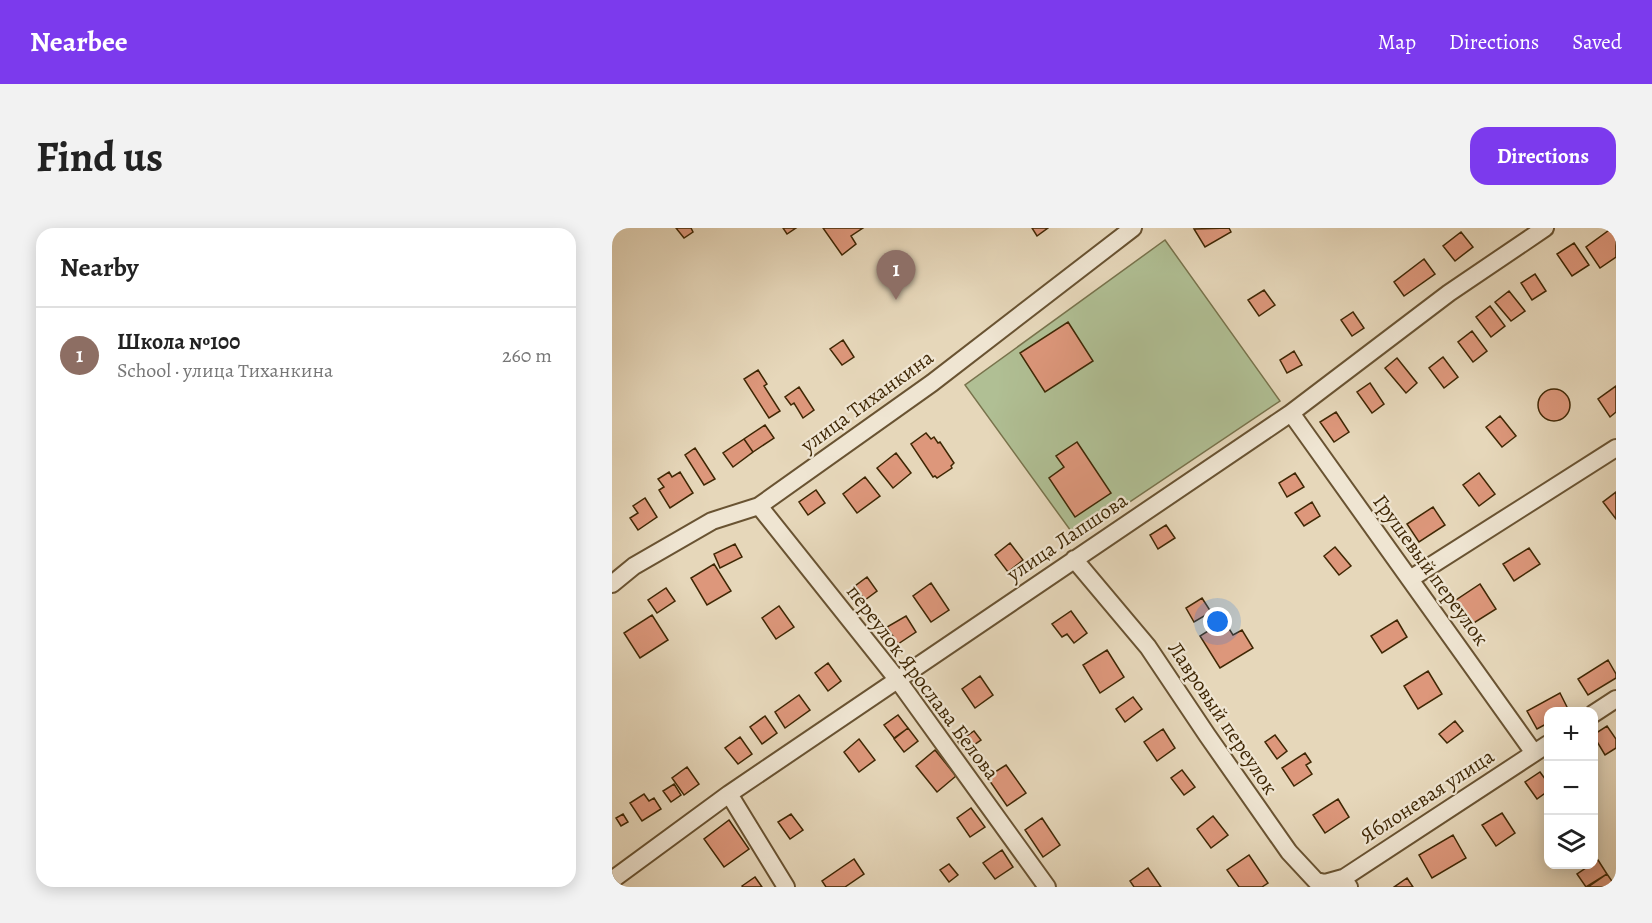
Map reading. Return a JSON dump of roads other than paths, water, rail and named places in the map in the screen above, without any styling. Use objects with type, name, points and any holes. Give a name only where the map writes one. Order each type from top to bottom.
[{"type":"street","name":"улица Тиханкина","points":[[612,584],[634,566],[712,521],[759,506],[932,383],[1134,228]]},
{"type":"street","name":"улица Лапшова","points":[[612,880],[729,794],[1291,413],[1449,293],[1545,228]]},
{"type":"street","name":"Грушевый переулок","points":[[1291,413],[1410,579],[1541,748]]},
{"type":"street","points":[[1410,579],[1616,448]]},
{"type":"street","name":"переулок Ярослава Белова","points":[[759,506],[897,679],[1047,887]]},
{"type":"street","name":"Лавровый переулок","points":[[1074,559],[1148,647],[1213,745],[1289,852],[1316,881],[1341,884]]},
{"type":"street","points":[[1598,711],[1616,699]]},
{"type":"street","name":"Яблоневая улица","points":[[1341,884],[1541,748]]},
{"type":"street","points":[[729,794],[786,887]]},
{"type":"place","name":"Школа №100","points":[[896,300]]}]
